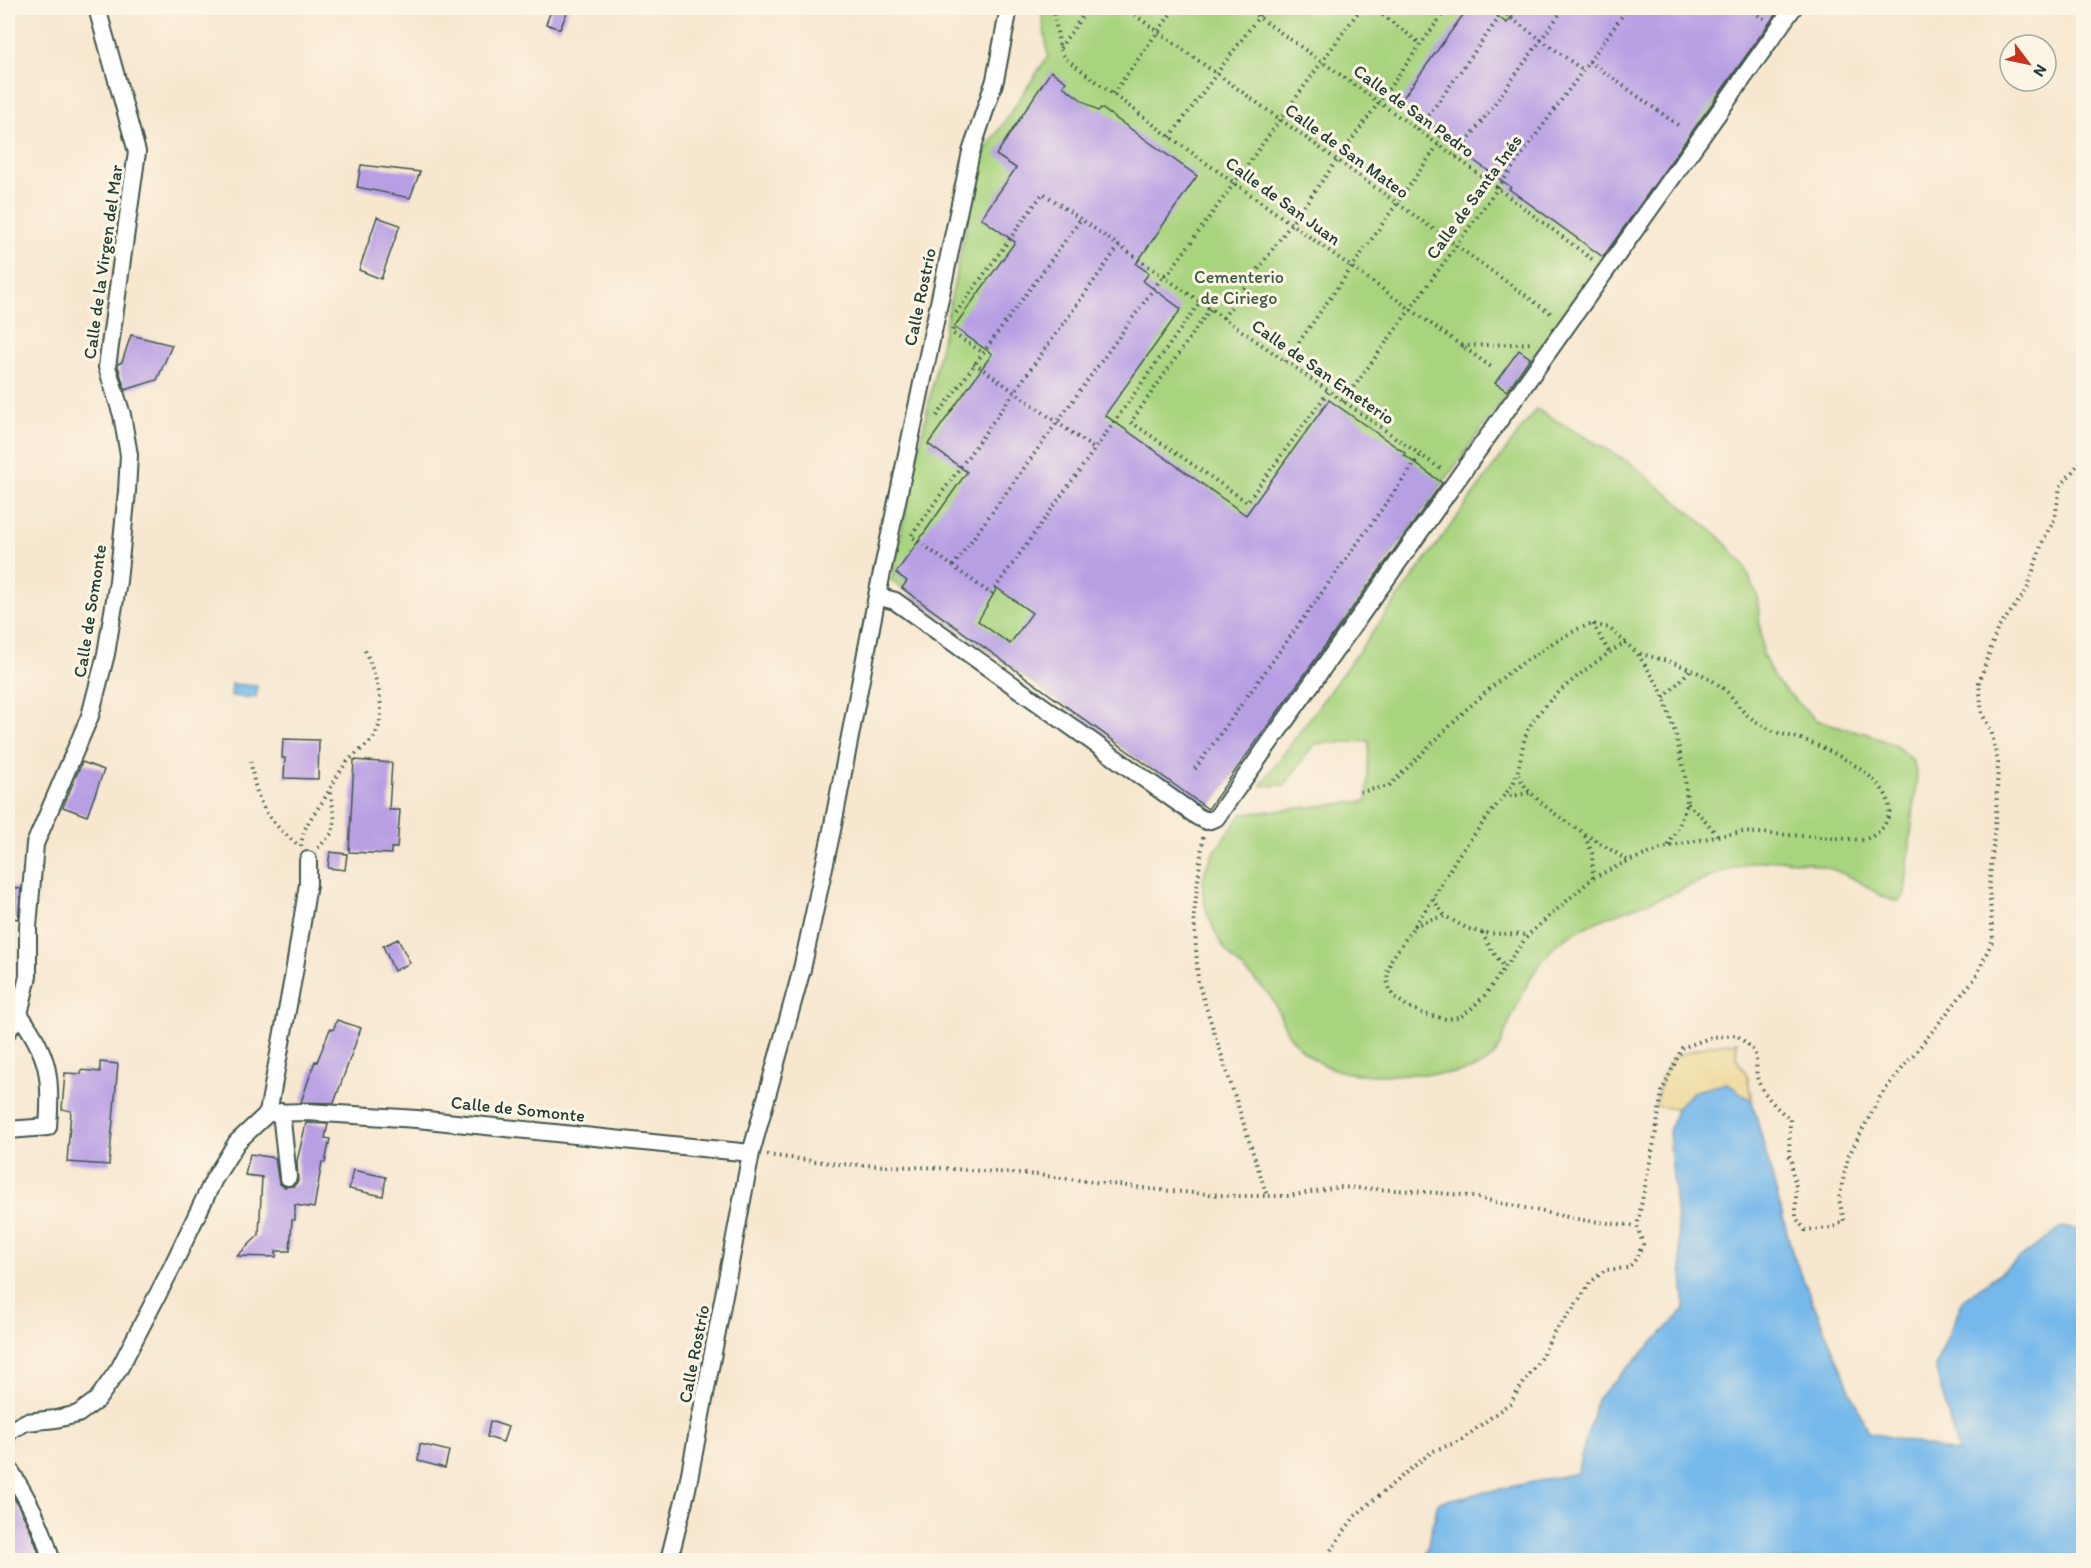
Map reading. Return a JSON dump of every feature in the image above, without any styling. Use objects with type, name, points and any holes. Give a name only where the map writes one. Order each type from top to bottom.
[{"type":"street","name":"Calle de la Virgen del Mar","points":[[97,8],[137,152],[107,367],[122,415],[129,455],[123,525]]},
{"type":"street","name":"Calle Rostrío","points":[[669,1560],[832,830],[877,596],[970,152],[995,80],[1009,8]]},
{"type":"street","points":[[877,596],[896,601],[1198,817],[1207,821],[1216,818],[1793,8]]},
{"type":"street","name":"Calle de Somonte","points":[[8,1031],[19,1014],[28,976],[28,927],[35,844],[90,716],[106,654],[118,581],[123,525]]},
{"type":"street","points":[[288,1177],[275,1112],[308,884],[305,854]]},
{"type":"street","points":[[8,1130],[48,1127],[51,1092],[43,1054],[19,1014]]},
{"type":"street","name":"Calle de Somonte","points":[[275,1112],[438,1121],[758,1154]]},
{"type":"street","points":[[8,1428],[26,1422],[78,1414],[97,1400],[119,1369],[214,1179],[237,1142],[275,1112]]},
{"type":"street","points":[[8,1467],[27,1498],[47,1543],[51,1560]]},
{"type":"path","points":[[1053,8],[1060,49]]},
{"type":"path","points":[[1060,49],[1088,8]]},
{"type":"path","name":"Calle de San Mateo","points":[[1125,8],[1553,315]]},
{"type":"path","points":[[1113,94],[1175,8]]},
{"type":"path","name":"Calle de San Pedro","points":[[1246,8],[1418,130],[1594,260],[1587,269]]},
{"type":"path","points":[[1170,137],[1264,8]]},
{"type":"path","points":[[953,566],[1162,276],[1170,271],[1361,8]]},
{"type":"path","points":[[1373,8],[1421,44]]},
{"type":"path","points":[[1223,319],[1448,8]]},
{"type":"path","points":[[1497,8],[1505,10],[1583,70]]},
{"type":"path","points":[[1455,157],[1564,8]]},
{"type":"path","name":"Calle de Santa Inés","points":[[1343,402],[1628,8]]},
{"type":"path","points":[[1748,8],[1765,20]]},
{"type":"path","points":[[1418,130],[1505,10]]},
{"type":"path","name":"Calle de San Juan","points":[[1060,49],[1065,58],[1170,137],[1494,369]]},
{"type":"path","points":[[1589,61],[1679,126]]},
{"type":"path","points":[[1285,362],[1438,145]]},
{"type":"path","name":"Calle de San Emeterio","points":[[982,352],[952,333],[956,314],[1043,193],[1440,470]]},
{"type":"path","points":[[937,416],[1081,219]]},
{"type":"path","points":[[1119,246],[911,536],[991,594],[1093,448],[1200,302]]},
{"type":"path","points":[[1546,325],[1560,306]]},
{"type":"path","points":[[1210,309],[1131,422],[1247,502],[1328,392]]},
{"type":"path","points":[[1462,346],[1533,344],[1540,334]]},
{"type":"path","points":[[974,363],[1093,448]]},
{"type":"path","points":[[1324,1560],[1355,1516],[1433,1451],[1460,1441],[1510,1403],[1542,1356],[1554,1332],[1591,1282],[1605,1270],[1628,1268],[1636,1259],[1643,1244],[1637,1226],[1662,1091],[1682,1048],[1712,1037],[1737,1035],[1754,1052],[1758,1081],[1765,1095],[1773,1101],[1777,1110],[1790,1119],[1789,1155],[1796,1187],[1796,1218],[1805,1230],[1832,1228],[1844,1221],[1839,1199],[1848,1157],[1853,1147],[1881,1095],[1976,977],[1993,939],[1989,888],[1998,764],[1991,730],[1982,714],[1979,683],[1997,630],[2027,590],[2042,543],[2055,518],[2060,487],[2084,455]]},
{"type":"path","points":[[1195,769],[1420,456]]},
{"type":"path","points":[[1593,624],[1609,652]]},
{"type":"path","points":[[1360,792],[1389,786],[1468,708],[1508,673],[1554,642],[1580,628],[1593,624],[1609,628],[1637,653],[1659,686],[1664,698],[1685,775],[1687,804],[1677,830],[1667,847]]},
{"type":"path","points":[[1626,642],[1609,652],[1566,687],[1545,707],[1531,725],[1524,742],[1518,774],[1504,797],[1456,857],[1433,898],[1391,960],[1387,973],[1388,985],[1393,996],[1407,1006],[1424,1014],[1446,1019],[1460,1017],[1485,995],[1528,935],[1593,878],[1629,861],[1667,847],[1743,832],[1863,840],[1875,836],[1884,828],[1890,813],[1889,801],[1882,789],[1859,767],[1823,748],[1783,736],[1759,723],[1746,714],[1726,691],[1712,680],[1691,669],[1637,653]]},
{"type":"path","points":[[305,854],[302,833],[343,767],[371,740],[379,722],[380,702],[375,675],[364,648]]},
{"type":"path","points":[[1664,698],[1691,669]]},
{"type":"path","points":[[250,761],[259,801],[268,818],[305,854]]},
{"type":"path","points":[[1518,774],[1530,793],[1584,834],[1629,861]]},
{"type":"path","points":[[305,854],[332,833],[335,821],[330,789]]},
{"type":"path","points":[[1504,797],[1530,793]]},
{"type":"path","points":[[1687,804],[1718,836]]},
{"type":"path","points":[[1196,831],[1203,836],[1194,915],[1198,982],[1267,1196]]},
{"type":"path","points":[[1584,834],[1592,853],[1593,878]]},
{"type":"path","points":[[1433,898],[1445,916],[1466,928],[1482,933],[1528,935]]},
{"type":"path","points":[[1414,926],[1445,916]]},
{"type":"path","points":[[1482,933],[1505,968]]},
{"type":"path","points":[[758,1154],[768,1144]]},
{"type":"path","points":[[758,1154],[838,1164],[1038,1175],[1159,1190],[1232,1196],[1289,1196],[1338,1187],[1463,1195],[1582,1220],[1637,1226]]},
{"type":"green space","name":"Cementerio de Ciriego","points":[[1041,8],[1785,8],[1208,809],[891,580],[981,157],[1048,56]]},
{"type":"green space","points":[[1536,409],[1629,462],[1720,537],[1744,565],[1757,595],[1763,655],[1775,680],[1816,720],[1868,734],[1896,746],[1913,761],[1917,775],[1905,894],[1899,901],[1893,901],[1835,870],[1793,861],[1751,863],[1721,872],[1575,932],[1554,947],[1537,968],[1523,993],[1498,1051],[1479,1067],[1452,1073],[1385,1075],[1350,1073],[1334,1069],[1304,1051],[1290,1036],[1270,996],[1225,950],[1210,921],[1204,903],[1204,874],[1209,861],[1242,814],[1367,801],[1369,741],[1314,744],[1285,785],[1260,786]]},
{"type":"sand","points":[[1737,1042],[1736,1058],[1747,1075],[1752,1101],[1727,1083],[1692,1092],[1676,1109],[1655,1106],[1663,1075],[1674,1057],[1705,1046]]},
{"type":"water","points":[[232,684],[257,686],[256,698],[231,696]]},
{"type":"water","points":[[1727,1083],[1752,1101],[1793,1255],[1868,1432],[1958,1453],[1935,1366],[1963,1300],[2062,1227],[2083,1230],[2083,1560],[1425,1560],[1438,1502],[1577,1473],[1597,1399],[1685,1310],[1669,1132],[1676,1109],[1692,1092]]},
{"type":"building","points":[[552,8],[569,8],[560,29],[546,24]]},
{"type":"building","points":[[1468,8],[1485,8],[1507,23],[1518,8],[1780,8],[1603,257],[1431,130],[1434,126],[1400,102]]},
{"type":"building","points":[[1051,71],[1066,82],[1063,86],[1083,101],[1098,111],[1101,108],[1197,176],[1136,264],[1149,273],[1143,281],[1181,309],[1105,415],[1246,515],[1329,400],[1405,453],[1404,455],[1442,483],[1208,809],[902,588],[907,581],[896,573],[967,472],[928,444],[992,354],[954,327],[1015,242],[981,218],[1016,168],[996,155]],"holes":[[[997,588],[1032,613],[1010,644],[978,621]]]},
{"type":"building","points":[[361,165],[420,172],[410,198],[357,187]]},
{"type":"building","points":[[377,217],[400,225],[381,279],[359,270]]},
{"type":"building","points":[[131,335],[172,345],[157,380],[125,390],[118,364],[122,362]]},
{"type":"building","points":[[1519,350],[1530,358],[1507,391],[1495,383]]},
{"type":"building","points":[[283,739],[319,740],[318,779],[284,778]]},
{"type":"building","points":[[354,760],[392,763],[389,810],[400,810],[397,848],[391,848],[391,854],[349,852]]},
{"type":"building","points":[[82,762],[104,770],[87,816],[63,807]]},
{"type":"building","points":[[330,852],[347,854],[345,870],[328,868]]},
{"type":"building","points":[[8,886],[21,889],[18,919],[8,917]]},
{"type":"building","points":[[398,939],[410,963],[394,971],[383,946]]},
{"type":"building","points":[[337,1020],[361,1028],[334,1103],[301,1102],[315,1061],[317,1062],[330,1029],[333,1030]]},
{"type":"building","points":[[100,1062],[118,1064],[109,1165],[67,1162],[71,1111],[62,1109],[65,1073],[81,1074],[81,1070],[100,1072]]},
{"type":"building","points":[[306,1123],[328,1124],[325,1138],[330,1139],[325,1163],[322,1162],[314,1208],[295,1205],[290,1251],[276,1251],[276,1257],[237,1256],[259,1235],[262,1177],[245,1175],[250,1154],[275,1158],[279,1183],[284,1187],[294,1186],[298,1181],[297,1161]]},
{"type":"building","points":[[353,1170],[386,1177],[383,1196],[349,1189]]},
{"type":"building","points":[[490,1421],[508,1427],[503,1442],[487,1437]]},
{"type":"building","points":[[420,1444],[449,1451],[445,1468],[418,1461]]},
{"type":"building","points":[[8,1486],[29,1527],[38,1550],[39,1560],[8,1560]]}]
